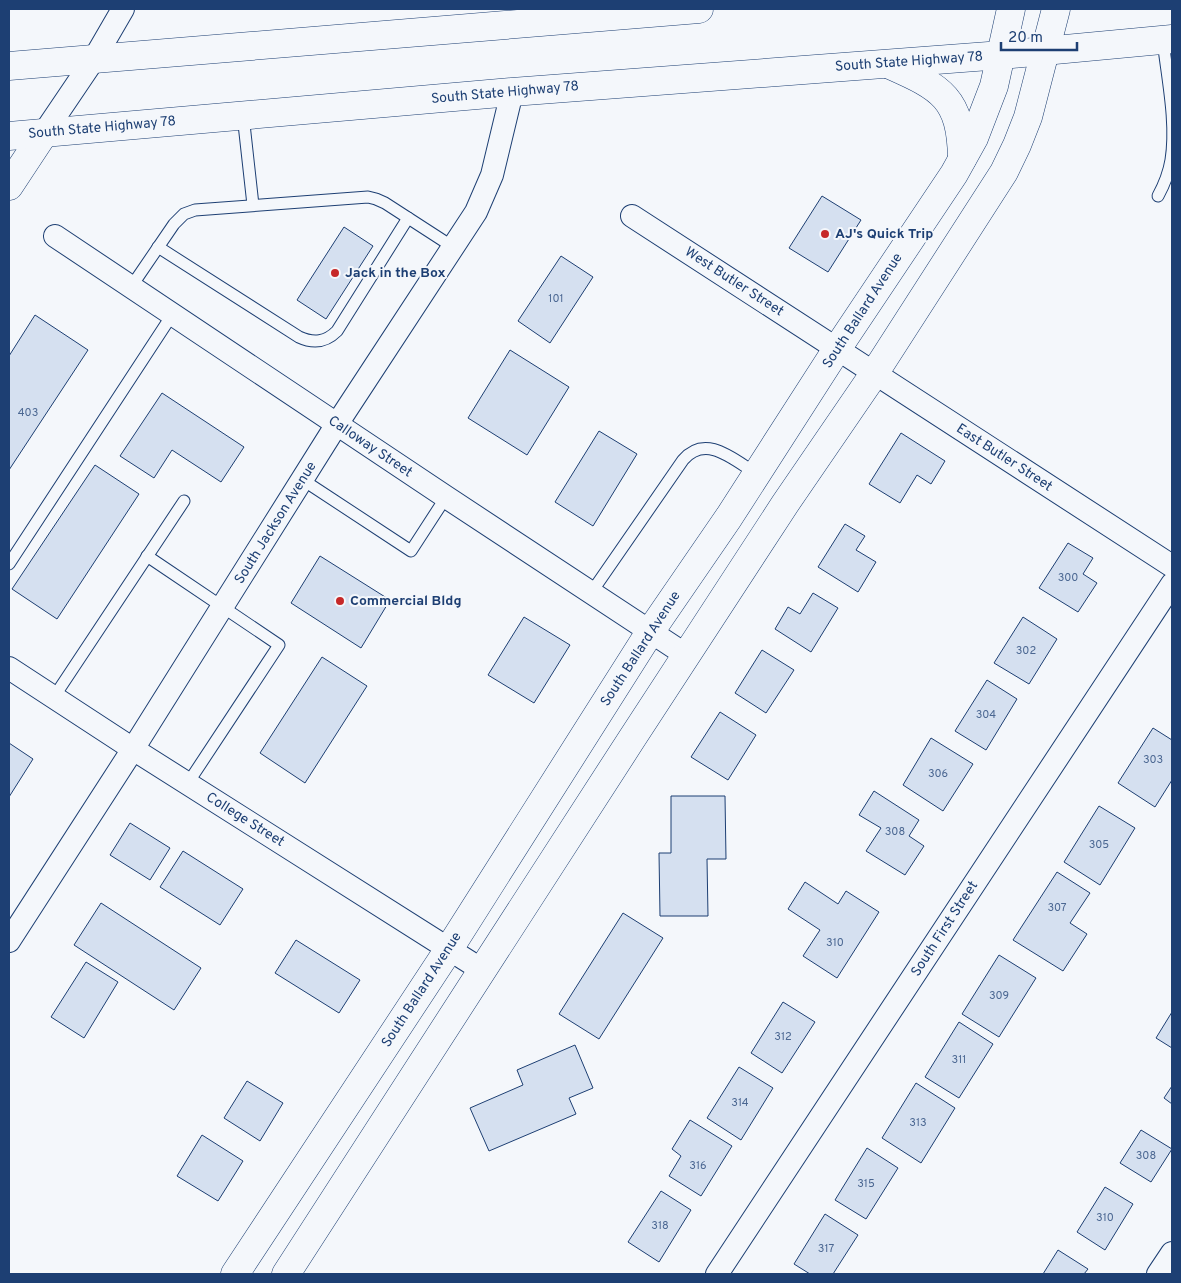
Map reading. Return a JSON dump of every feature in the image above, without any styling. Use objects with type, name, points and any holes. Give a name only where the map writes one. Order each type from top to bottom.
[{"type":"main road","points":[[9,66],[601,13],[699,9]]},
{"type":"main road","name":"South Ballard Avenue","points":[[235,1274],[449,949],[650,632],[757,474],[962,158],[974,138],[994,86],[1012,9]]},
{"type":"main road","points":[[286,1274],[686,655],[785,504],[874,374],[1004,172],[1017,146],[1028,117],[1056,9]]},
{"type":"main road","name":"South State Highway 78","points":[[9,136],[512,92],[1002,55],[1168,39]]},
{"type":"main road","points":[[886,63],[921,78],[949,101],[958,119],[962,136],[962,158]]},
{"type":"main road","points":[[9,186],[44,133]]},
{"type":"street","points":[[44,133],[94,59],[122,9]]},
{"type":"street","name":"South Jackson Avenue","points":[[9,941],[223,607],[337,424],[476,212],[492,175],[512,92]]},
{"type":"street","name":"West Butler Street","points":[[632,216],[837,349]]},
{"type":"street","name":"Calloway Street","points":[[56,236],[172,315],[686,655]]},
{"type":"street","name":"East Butler Street","points":[[837,349],[1172,566]]},
{"type":"street","name":"South First Street","points":[[718,1274],[1172,584]]},
{"type":"street","name":"College Street","points":[[9,668],[482,970]]},
{"type":"street","points":[[1158,1274],[1172,1253]]},
{"type":"lane","points":[[1158,196],[1171,160],[1172,132],[1168,39]]},
{"type":"lane","points":[[243,115],[253,205]]},
{"type":"lane","points":[[131,287],[174,224],[184,214],[195,210],[368,197],[376,198],[452,247]]},
{"type":"lane","points":[[158,247],[300,337],[306,340],[319,341],[326,340],[337,331],[408,218]]},
{"type":"lane","points":[[9,564],[172,315]]},
{"type":"lane","points":[[591,593],[683,460],[694,450],[703,447],[718,450],[757,474]]},
{"type":"lane","points":[[303,480],[411,551],[446,497]]},
{"type":"lane","points":[[54,697],[184,501]]},
{"type":"lane","points":[[147,556],[279,645],[188,784]]},
{"type":"building","name":"AJ's Quick Trip","points":[[822,196],[861,220],[828,272],[789,248]]},
{"type":"building","name":"Jack in the Box","points":[[344,227],[373,246],[326,319],[297,300]]},
{"type":"building","points":[[561,256],[593,277],[550,343],[518,321]]},
{"type":"building","points":[[35,315],[88,350],[9,470],[9,356]]},
{"type":"building","points":[[510,350],[569,387],[527,455],[468,418]]},
{"type":"building","points":[[162,393],[244,447],[221,482],[172,450],[154,478],[120,456]]},
{"type":"building","points":[[599,431],[637,454],[593,526],[555,502]]},
{"type":"building","points":[[901,433],[945,461],[931,484],[917,475],[900,503],[869,484]]},
{"type":"building","points":[[95,465],[139,494],[57,619],[12,589]]},
{"type":"building","points":[[845,524],[865,536],[856,550],[876,562],[858,592],[818,567]]},
{"type":"building","points":[[1068,543],[1093,558],[1083,574],[1097,583],[1078,612],[1039,588]]},
{"type":"building","name":"Commercial Bldg","points":[[320,556],[390,600],[361,648],[291,603]]},
{"type":"building","points":[[813,593],[838,608],[811,652],[775,629],[788,607],[800,614]]},
{"type":"building","points":[[524,617],[570,645],[534,703],[488,675]]},
{"type":"building","points":[[1023,617],[1057,639],[1029,684],[994,663]]},
{"type":"building","points":[[762,650],[794,670],[766,713],[735,693]]},
{"type":"building","points":[[322,657],[367,686],[305,783],[260,753]]},
{"type":"building","points":[[987,680],[1017,699],[986,750],[955,731]]},
{"type":"building","points":[[720,712],[756,735],[728,780],[691,757]]},
{"type":"building","points":[[1153,728],[1172,740],[1172,780],[1155,807],[1118,783]]},
{"type":"building","points":[[931,738],[973,764],[943,811],[903,785]]},
{"type":"building","points":[[9,743],[33,759],[9,797]]},
{"type":"building","points":[[874,791],[919,820],[909,836],[924,846],[905,875],[866,851],[881,828],[859,815]]},
{"type":"building","points":[[671,796],[725,796],[726,859],[707,859],[708,916],[660,916],[659,853],[671,853]]},
{"type":"building","points":[[1099,806],[1135,828],[1100,885],[1064,862]]},
{"type":"building","points":[[130,823],[170,848],[150,880],[110,855]]},
{"type":"building","points":[[183,851],[243,889],[220,925],[160,887]]},
{"type":"building","points":[[1057,872],[1090,893],[1070,923],[1087,934],[1063,971],[1013,940]]},
{"type":"building","points":[[805,882],[838,904],[846,891],[879,912],[837,978],[803,956],[820,930],[788,909]]},
{"type":"building","points":[[101,903],[201,968],[174,1010],[74,945]]},
{"type":"building","points":[[623,913],[663,938],[599,1039],[559,1014]]},
{"type":"building","points":[[296,940],[360,980],[339,1013],[275,973]]},
{"type":"building","points":[[999,955],[1036,978],[999,1037],[962,1014]]},
{"type":"building","points":[[86,962],[118,982],[84,1038],[51,1017]]},
{"type":"building","points":[[783,1002],[815,1022],[782,1073],[751,1053]]},
{"type":"building","points":[[1172,1012],[1172,1048],[1156,1038]]},
{"type":"building","points":[[959,1022],[993,1044],[959,1098],[925,1077]]},
{"type":"building","points":[[575,1045],[593,1088],[569,1098],[576,1114],[489,1151],[470,1108],[523,1085],[517,1070]]},
{"type":"building","points":[[739,1067],[773,1088],[741,1140],[707,1118]]},
{"type":"building","points":[[247,1081],[283,1103],[260,1141],[224,1118]]},
{"type":"building","points":[[916,1083],[955,1108],[921,1163],[882,1138]]},
{"type":"building","points":[[1172,1086],[1172,1104],[1164,1098]]},
{"type":"building","points":[[690,1120],[732,1146],[701,1196],[669,1176],[681,1156],[672,1149]]},
{"type":"building","points":[[1141,1130],[1172,1149],[1151,1182],[1120,1163]]},
{"type":"building","points":[[202,1135],[243,1161],[218,1201],[177,1176]]},
{"type":"building","points":[[867,1148],[898,1168],[866,1219],[835,1200]]},
{"type":"building","points":[[1105,1187],[1133,1204],[1105,1250],[1077,1232]]},
{"type":"building","points":[[661,1191],[691,1210],[659,1262],[628,1242]]},
{"type":"building","points":[[825,1214],[858,1235],[833,1274],[810,1274],[794,1264]]},
{"type":"building","points":[[1058,1250],[1088,1269],[1084,1274],[1043,1274]]},
{"type":"place","name":"AJ's Quick Trip","points":[[825,234]]},
{"type":"place","name":"Jack in the Box","points":[[335,273]]},
{"type":"place","name":"Commercial Bldg","points":[[340,601]]}]
